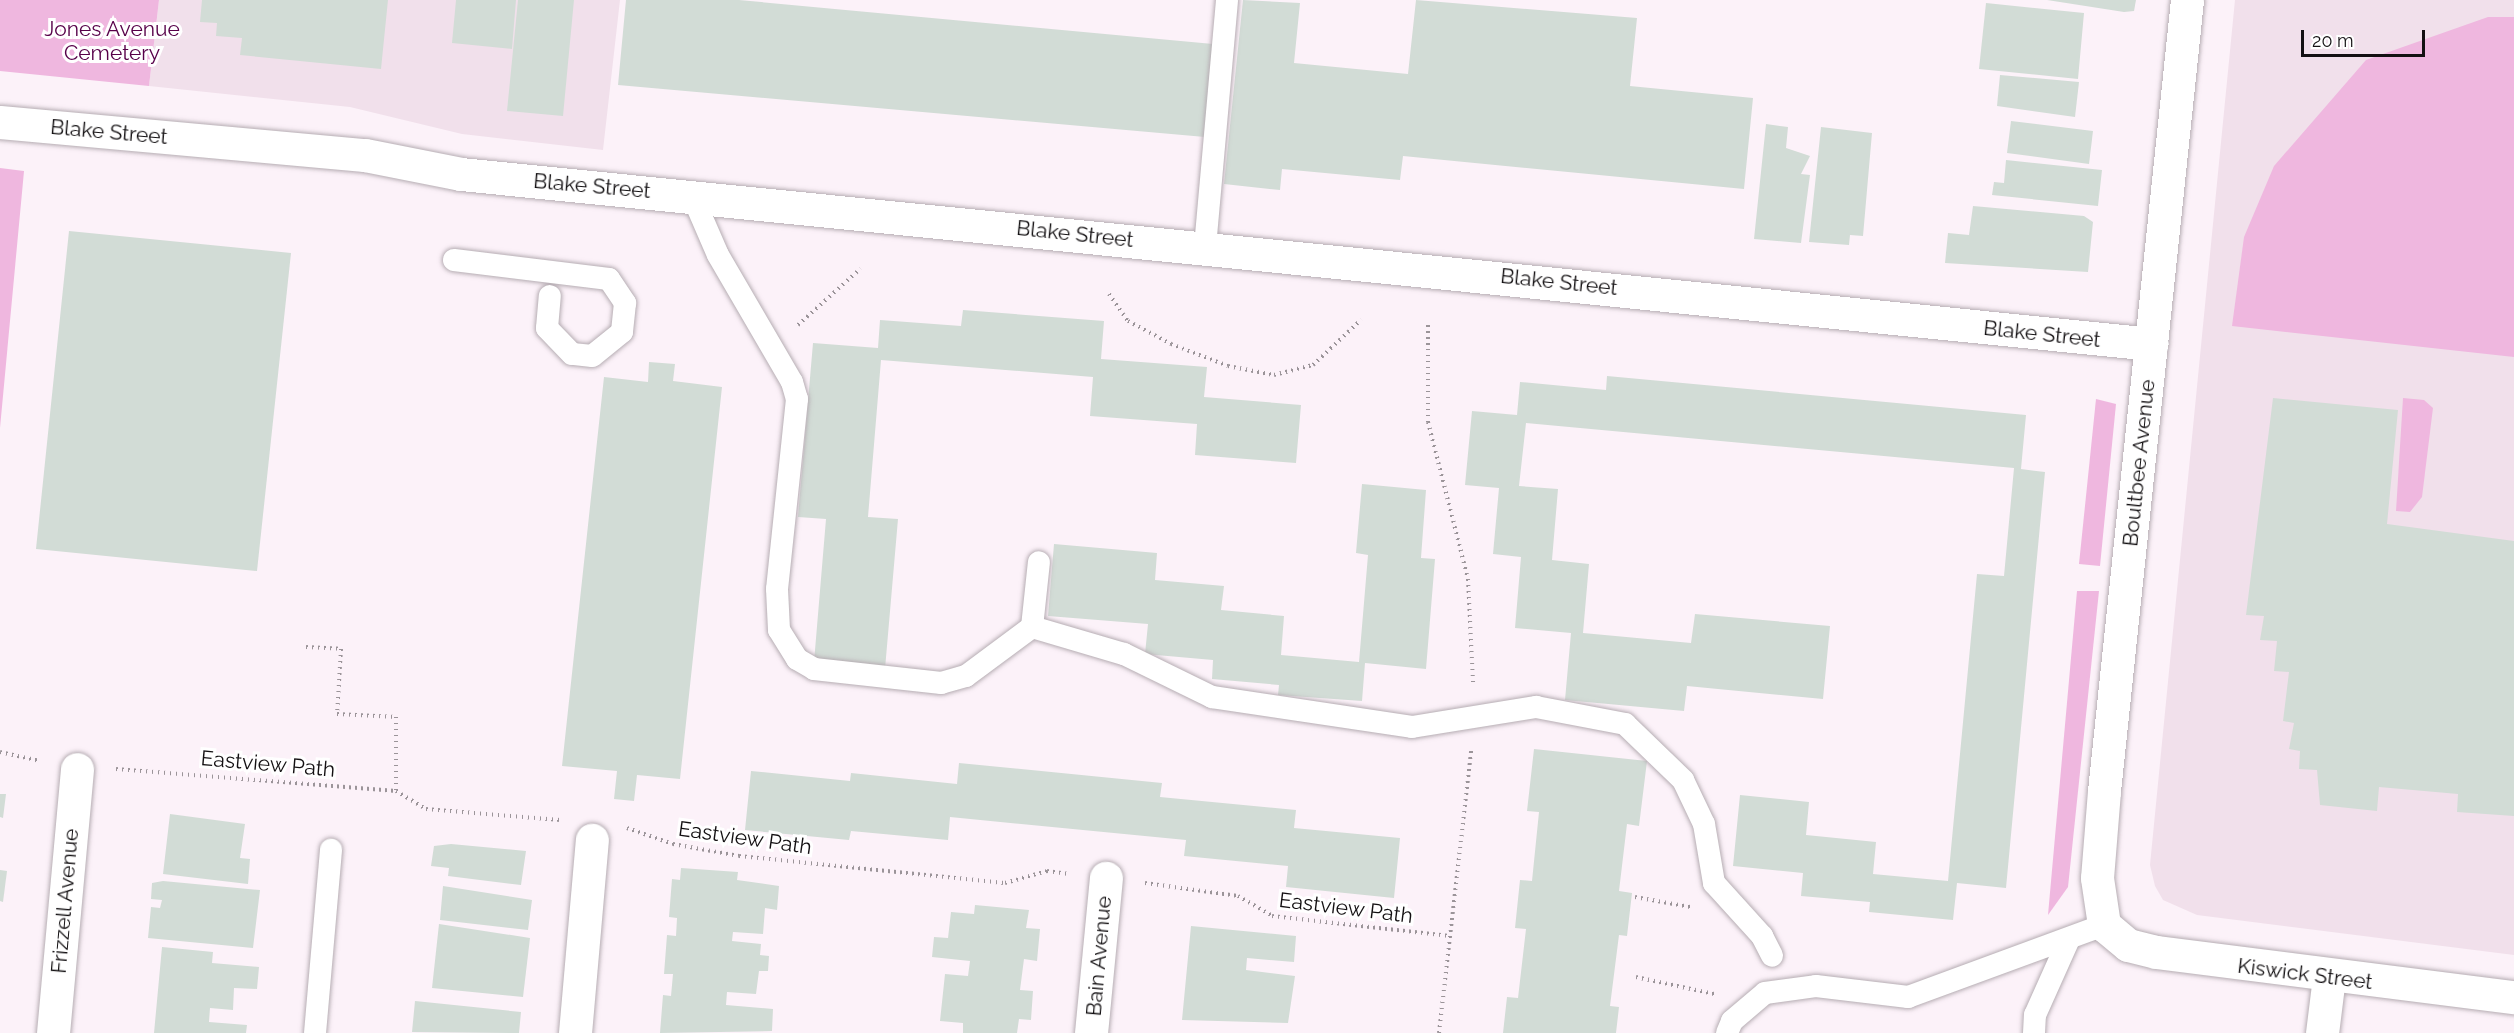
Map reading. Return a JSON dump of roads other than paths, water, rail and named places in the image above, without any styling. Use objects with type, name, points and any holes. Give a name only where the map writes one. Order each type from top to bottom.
[{"type":"street","name":"Boultbee Avenue","points":[[2104,925],[2097,878],[2103,801],[2187,0]]},
{"type":"street","name":"Blake Street","points":[[0,122],[365,155],[461,174],[692,195],[2151,344]]},
{"type":"street","name":"Frizzell Avenue","points":[[53,1033],[77,769]]},
{"type":"street","points":[[575,1033],[594,828]]},
{"type":"street","name":"Bain Avenue","points":[[1091,1033],[1106,878]]},
{"type":"street","name":"Kiswick Street","points":[[2104,925],[2128,945],[2156,952],[2329,977],[2514,997]]},
{"type":"street","points":[[2322,1033],[2329,977]]},
{"type":"lane","points":[[1205,247],[1227,0]]},
{"type":"lane","points":[[692,195],[718,255],[771,346],[797,399],[777,589],[779,630],[797,659],[814,669],[941,682],[966,676],[1032,627],[1039,562]]},
{"type":"lane","points":[[454,260],[609,279],[625,303],[622,333],[592,356],[572,354],[547,328],[550,296]]},
{"type":"lane","points":[[1032,627],[1124,654],[1212,697],[1412,727],[1536,707],[1625,724],[1683,780],[1704,824],[1714,883],[1762,936],[1772,956]]},
{"type":"lane","points":[[315,1033],[331,850]]},
{"type":"lane","points":[[1727,1033],[1732,1021],[1765,993],[1816,986],[1908,997],[2104,925]]},
{"type":"lane","points":[[2034,1033],[2035,1015],[2069,939]]},
{"type":"park label","name":"Jones Avenue Cemetery","points":[[112,41]]}]
